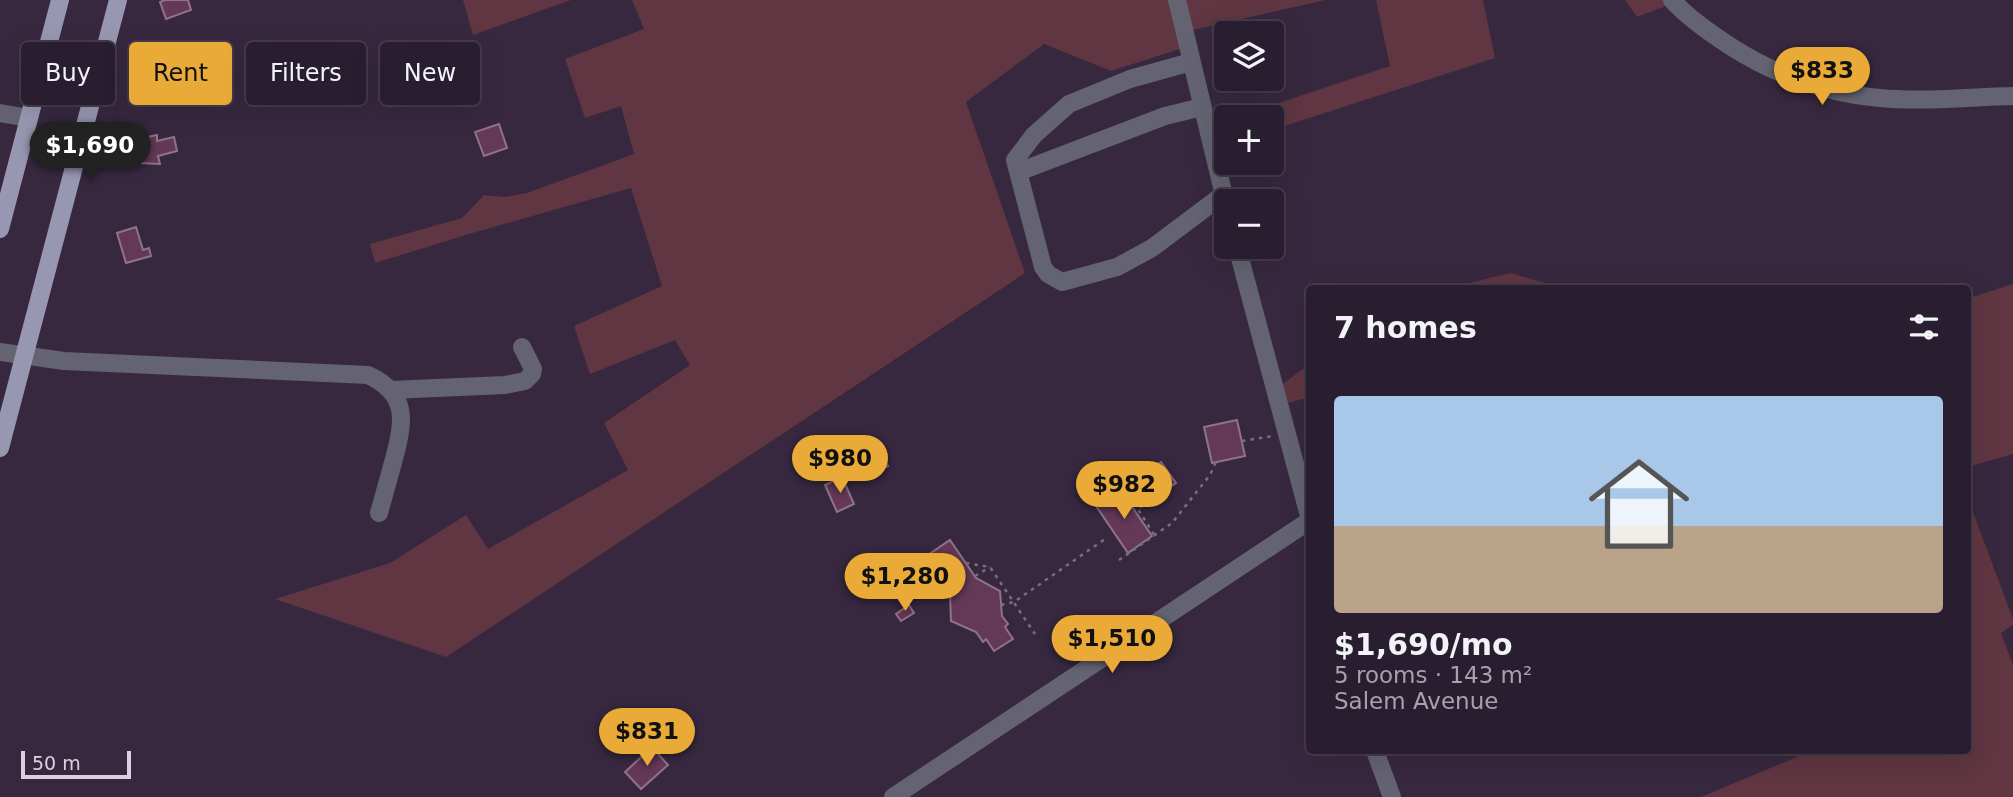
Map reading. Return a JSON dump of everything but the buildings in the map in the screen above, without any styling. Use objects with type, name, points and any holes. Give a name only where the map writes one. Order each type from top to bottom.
[{"type":"main road","points":[[0,229],[60,0]]},
{"type":"main road","points":[[0,448],[118,0]]},
{"type":"street","points":[[1177,0],[1222,189]]},
{"type":"street","points":[[1672,0],[1710,34],[1754,61],[1796,79],[1838,92],[1880,98],[1922,99],[2013,96]]},
{"type":"street","points":[[1191,62],[1130,79],[1069,104],[1034,135],[1015,160],[1043,267],[1048,274],[1062,282],[1117,267],[1152,248],[1214,207]]},
{"type":"street","points":[[1018,172],[1165,116],[1202,107]]},
{"type":"street","points":[[0,113],[29,118]]},
{"type":"street","points":[[1240,259],[1306,508]]},
{"type":"street","points":[[0,341],[24,354]]},
{"type":"street","points":[[391,390],[505,385],[525,381],[533,369],[522,347]]},
{"type":"street","points":[[0,352],[64,361],[368,375],[391,390],[402,417],[399,441],[379,513]]},
{"type":"street","points":[[893,797],[1306,521]]},
{"type":"street","points":[[1376,754],[1392,797]]},
{"type":"path","points":[[1242,441],[1286,433]]},
{"type":"path","points":[[1119,560],[1167,527],[1180,514],[1210,475],[1216,462]]},
{"type":"path","points":[[1134,503],[1155,536]]},
{"type":"path","points":[[1002,605],[1014,602],[1105,539]]},
{"type":"path","points":[[966,563],[990,567],[1035,634]]},
{"type":"path","points":[[975,576],[990,567]]},
{"type":"shaded area","points":[[463,0],[571,0],[473,35]]},
{"type":"shaded area","points":[[632,0],[1325,0],[1233,21],[1214,21],[1214,25],[1180,33],[1183,48],[1111,71],[1044,44],[966,102],[1025,273],[446,657],[275,599],[390,563],[466,515],[488,549],[628,470],[604,423],[690,365],[675,340],[590,374],[574,326],[662,286],[631,188],[375,263],[370,244],[462,218],[484,195],[505,197],[527,193],[634,154],[621,106],[585,118],[565,59],[644,29]]},
{"type":"shaded area","points":[[1376,0],[1483,0],[1495,58],[1284,126],[1284,105],[1273,105],[1390,66]]},
{"type":"shaded area","points":[[1625,0],[1682,0],[1637,17]]},
{"type":"shaded area","points":[[1510,273],[1552,285],[1462,285]]},
{"type":"shaded area","points":[[2013,284],[2013,454],[1971,466],[1971,298]]},
{"type":"shaded area","points":[[1306,366],[1306,398],[1288,403],[1283,384]]},
{"type":"shaded area","points":[[1971,507],[2013,619],[2013,625],[2001,633],[2013,665],[2013,797],[1701,797],[1797,757],[1796,754],[1971,754]]}]
